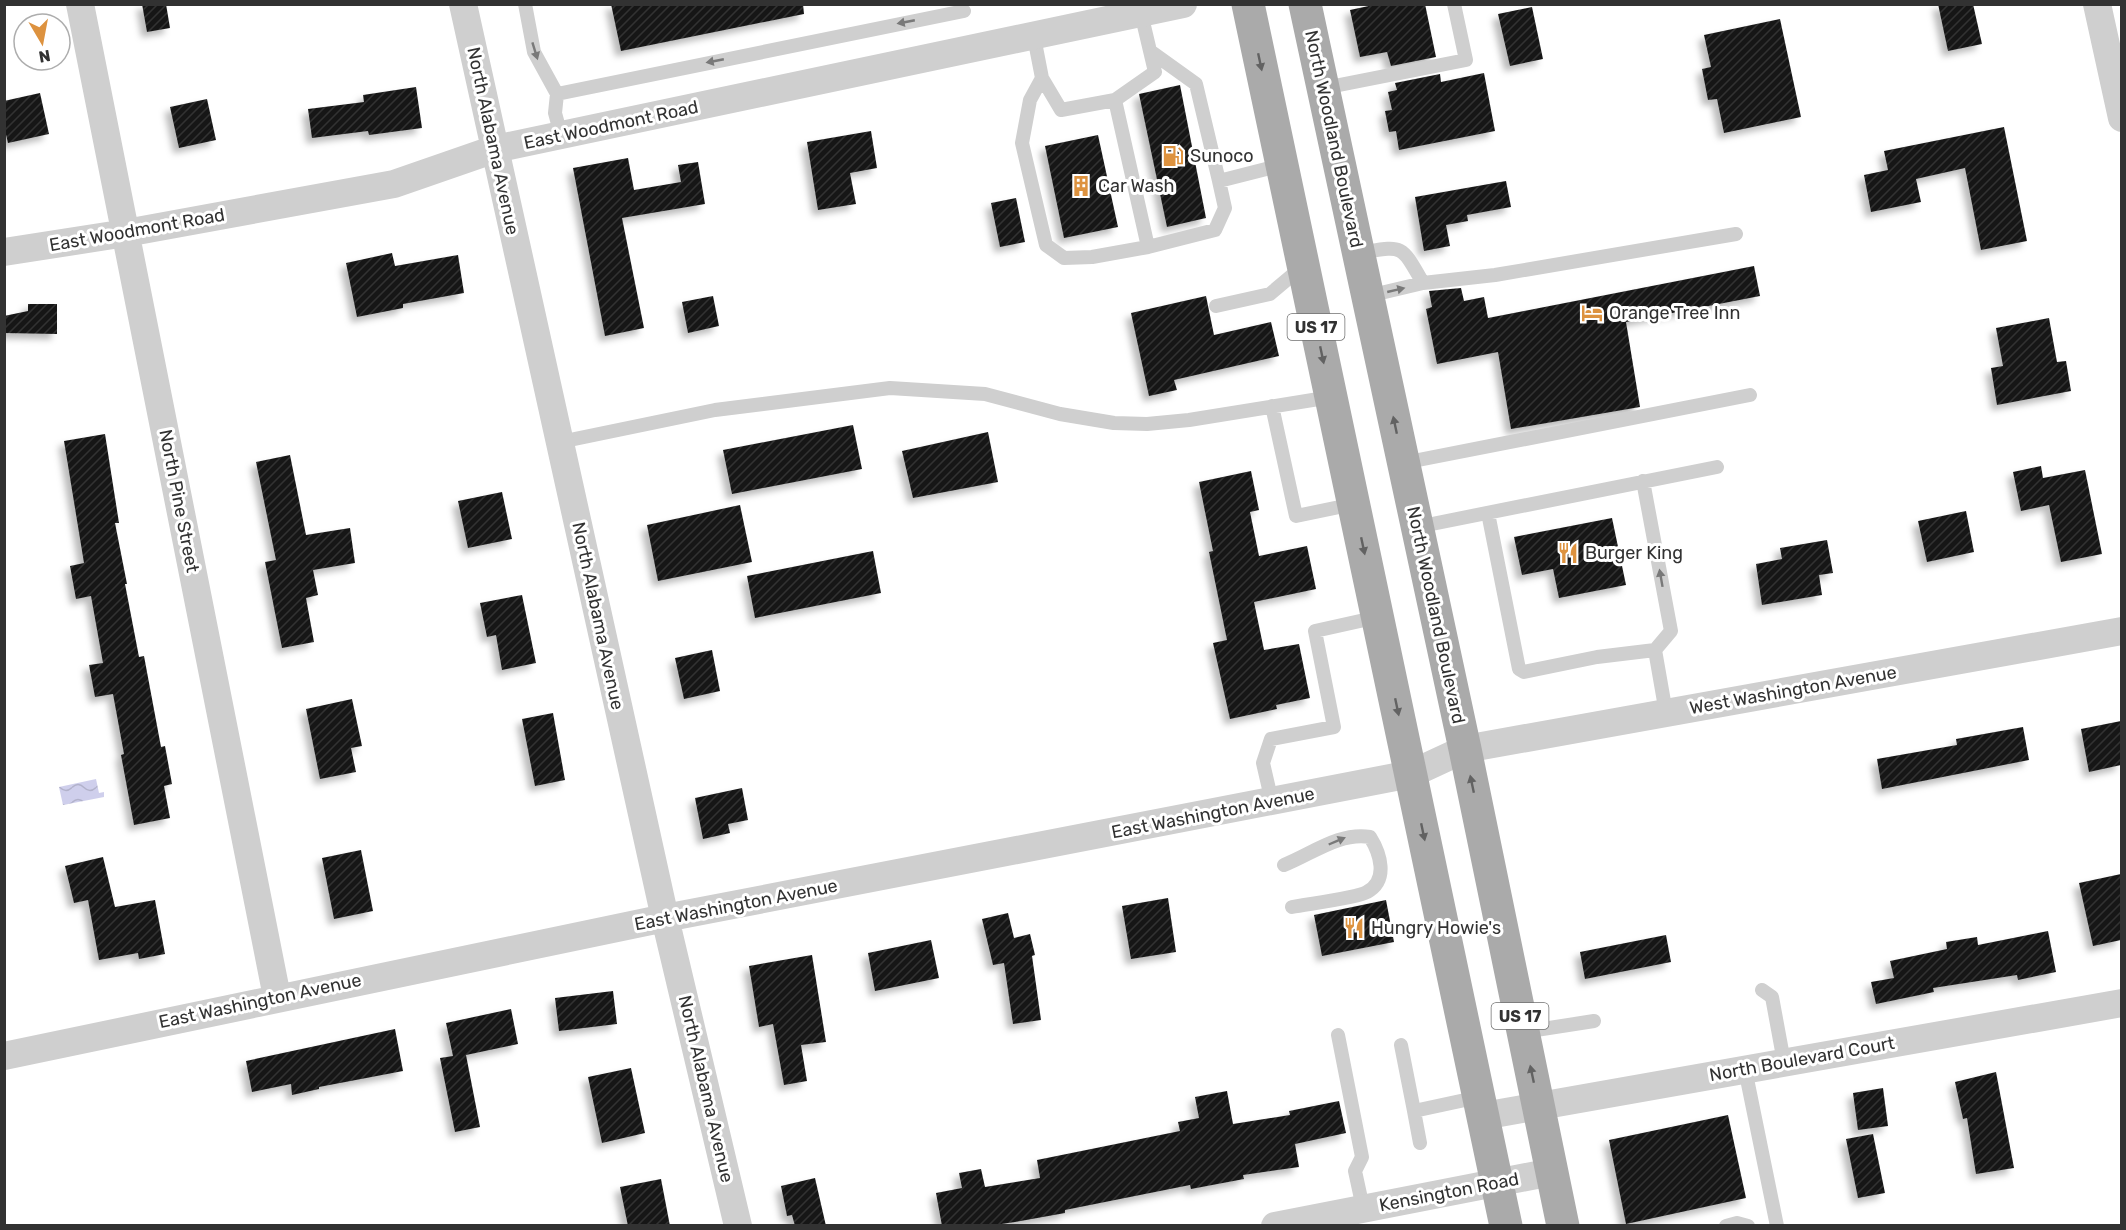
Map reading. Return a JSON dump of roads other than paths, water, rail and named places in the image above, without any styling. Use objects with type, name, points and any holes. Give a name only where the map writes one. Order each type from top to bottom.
[{"type":"main road","name":"US 17","points":[[1248,4],[1506,1226]]},
{"type":"main road","name":"North Woodland Boulevard","points":[[1305,4],[1465,749],[1563,1226]]},
{"type":"street","name":"North Pine Street","points":[[80,4],[277,997]]},
{"type":"street","name":"North Alabama Avenue","points":[[463,4],[665,918],[738,1226]]},
{"type":"street","name":"East Woodmont Road","points":[[4,252],[126,233],[394,184],[495,149],[1183,4]]},
{"type":"street","points":[[2097,4],[2121,118]]},
{"type":"street","name":"West Washington Avenue","points":[[1465,749],[2121,631]]},
{"type":"street","name":"East Washington Avenue","points":[[4,1056],[277,997],[665,918],[1411,774],[1465,749]]},
{"type":"street","name":"North Boulevard Court","points":[[1481,1107],[1538,1105],[2121,1003]]},
{"type":"street","name":"Kensington Road","points":[[1275,1226],[1552,1172]]},
{"type":"lane","points":[[525,4],[534,52],[557,94],[555,113],[561,135]]},
{"type":"lane","points":[[1324,88],[1466,60],[1454,4]]},
{"type":"lane","points":[[557,94],[964,11]]},
{"type":"lane","points":[[1034,37],[1042,78],[1061,110],[1115,100],[1155,72],[1141,14]]},
{"type":"lane","points":[[1042,78],[1030,100],[1022,143],[1046,245],[1064,258],[1092,257],[1148,248],[1215,230],[1225,208],[1196,84],[1150,51]]},
{"type":"lane","points":[[1115,100],[1148,248]]},
{"type":"lane","points":[[1219,181],[1282,165]]},
{"type":"lane","points":[[1368,296],[1423,283],[1495,275],[1736,234]]},
{"type":"lane","points":[[1358,253],[1399,248],[1406,252],[1423,283]]},
{"type":"lane","points":[[1216,306],[1270,294],[1303,267]]},
{"type":"lane","points":[[560,442],[715,410],[890,388],[985,394],[1060,414],[1114,423],[1147,424],[1189,420],[1331,397]]},
{"type":"lane","points":[[1403,463],[1750,395]]},
{"type":"lane","points":[[1272,406],[1296,516],[1354,504]]},
{"type":"lane","points":[[1417,527],[1717,467]]},
{"type":"lane","points":[[1488,513],[1519,669],[1524,672],[1597,657],[1655,650],[1671,631],[1643,481]]},
{"type":"lane","points":[[1272,802],[1263,763],[1271,739],[1334,727],[1315,631],[1378,617]]},
{"type":"lane","points":[[1655,650],[1666,713]]},
{"type":"lane","points":[[1284,865],[1338,839],[1356,835],[1370,837],[1379,852],[1381,867],[1377,882],[1367,892],[1292,907]]},
{"type":"lane","points":[[1762,990],[1772,996],[1785,1062]]},
{"type":"lane","points":[[1523,1032],[1594,1021]]},
{"type":"lane","points":[[1338,1035],[1362,1157],[1354,1171],[1363,1208]]},
{"type":"lane","points":[[1401,1044],[1420,1143]]},
{"type":"lane","points":[[1745,1069],[1777,1226]]},
{"type":"lane","points":[[1414,1111],[1481,1107]]},
{"type":"lane","points":[[1726,1226],[1737,1223],[1748,1226]]},
{"type":"water","points":[[96,779],[99,793],[104,792],[104,797],[63,805],[59,787]]},
{"type":"place","name":"Sunoco","points":[[1173,156]]},
{"type":"place","name":"Car Wash","points":[[1081,186]]},
{"type":"place","name":"Orange Tree Inn","points":[[1592,313]]},
{"type":"place","name":"Burger King","points":[[1568,553]]},
{"type":"place","name":"Hungry Howie's","points":[[1354,928]]}]
